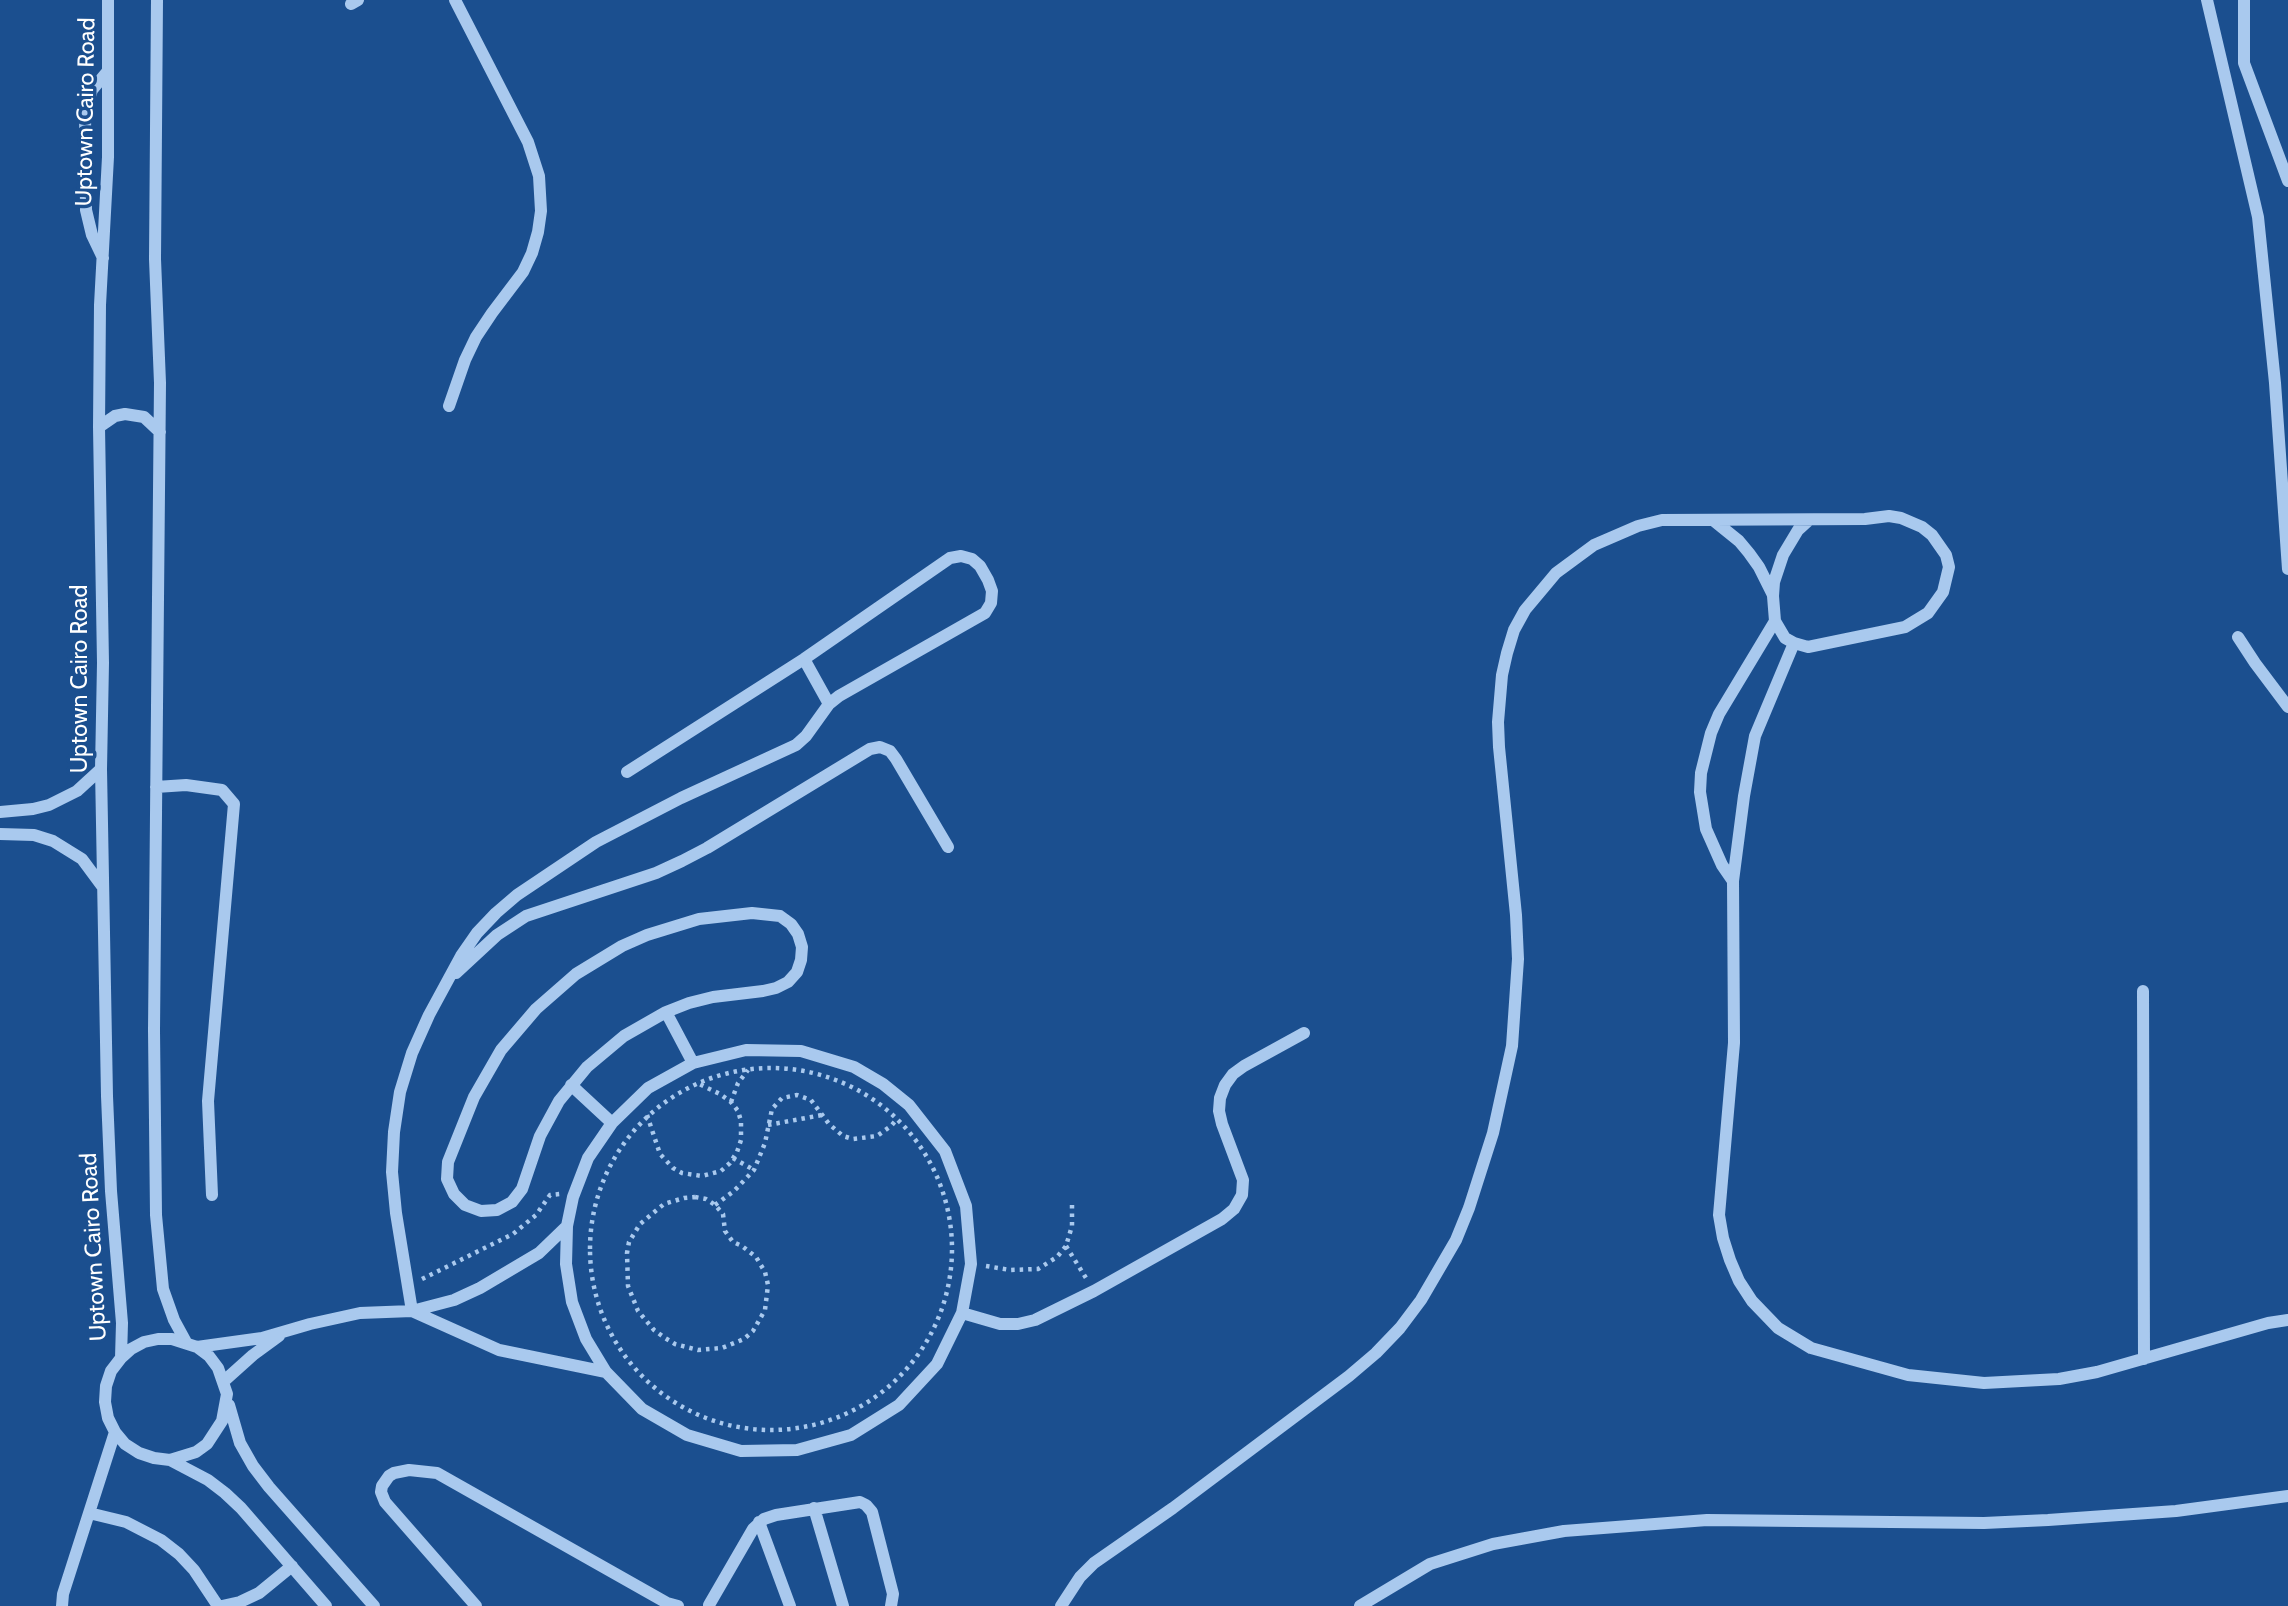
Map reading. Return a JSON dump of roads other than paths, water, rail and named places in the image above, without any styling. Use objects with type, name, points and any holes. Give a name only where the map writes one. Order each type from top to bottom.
[{"type":"street","name":"Uptown Cairo Road","points":[[108,0],[108,157],[100,304],[103,663],[101,769],[107,1096],[111,1191],[122,1323],[121,1358]]},
{"type":"street","points":[[157,0],[155,259],[160,432],[154,1030],[156,1215],[163,1289],[174,1320],[192,1344],[214,1362],[225,1388],[240,1443],[253,1466],[374,1606]]},
{"type":"street","points":[[449,406],[476,337],[523,272],[532,253],[541,211],[539,176],[528,142],[455,0]]},
{"type":"street","points":[[2207,0],[2258,218],[2282,384],[2288,569]]},
{"type":"street","points":[[2244,0],[2244,63],[2288,181]]},
{"type":"street","points":[[103,258],[92,235],[86,210],[85,112],[92,90],[107,72]]},
{"type":"street","points":[[99,427],[115,416],[135,414],[153,423],[160,432]]},
{"type":"street","points":[[1061,1606],[1070,1600],[1080,1577],[1094,1563],[1172,1508],[1376,1353],[1422,1300],[1440,1270],[1469,1208],[1493,1133],[1512,1046],[1518,959],[1498,722],[1502,675],[1514,630],[1539,590],[1556,573],[1594,545],[1638,526],[1662,520],[1809,520],[1889,516],[1912,521],[1932,535],[1949,567],[1943,592],[1928,613],[1905,627],[1808,647],[1794,643],[1785,638],[1775,621],[1774,582],[1783,555],[1794,536],[1809,520]]},
{"type":"street","points":[[1713,520],[1749,553],[1759,566],[1773,596]]},
{"type":"street","points":[[412,1311],[392,1172],[400,1092],[412,1053],[448,980],[477,933],[496,913],[556,867],[638,818],[796,745],[806,736],[829,704],[850,689],[985,613],[991,603],[992,591],[980,566],[972,559],[961,556],[950,558],[804,659],[627,772]]},
{"type":"street","points":[[1733,881],[1706,829],[1700,792],[1701,774],[1718,714],[1775,621]]},
{"type":"street","points":[[2238,637],[2288,707]]},
{"type":"street","points":[[1794,643],[1755,736],[1733,881],[1734,1043],[1720,1215],[1730,1260],[1752,1301],[1779,1328],[1811,1348],[1921,1377],[1984,1383],[2022,1382],[2097,1372],[2268,1323],[2288,1320]]},
{"type":"street","points":[[804,659],[829,704]]},
{"type":"street","points":[[448,980],[497,935],[526,916],[656,873],[682,861],[870,749],[880,747],[890,751],[948,848]]},
{"type":"street","points":[[0,812],[49,805],[77,791],[101,769]]},
{"type":"street","points":[[156,787],[186,785],[222,790],[234,804],[208,1101],[212,1195]]},
{"type":"street","points":[[0,834],[34,835],[53,841],[82,859],[103,887]]},
{"type":"street","points":[[767,913],[780,916],[799,934],[801,960],[797,972],[788,982],[763,991],[713,997],[666,1012],[644,1023],[605,1050],[571,1085],[549,1118],[522,1189],[512,1202],[497,1210],[481,1211],[465,1205],[453,1194],[447,1179],[448,1162],[474,1097],[487,1073],[517,1029],[576,974],[635,940],[699,919],[767,913]]},
{"type":"street","points":[[2143,991],[2144,1359]]},
{"type":"street","points":[[666,1012],[693,1063]]},
{"type":"street","points":[[962,1313],[1000,1324],[1035,1320],[1222,1219],[1234,1209],[1242,1195],[1243,1180],[1219,1111],[1225,1085],[1233,1074],[1244,1066],[1304,1033]]},
{"type":"street","points":[[746,1050],[801,1051],[854,1067],[883,1084],[909,1105],[945,1151],[967,1206],[971,1264],[962,1313],[937,1364],[899,1405],[851,1435],[797,1450],[741,1451],[687,1435],[642,1409],[606,1372],[586,1339],[572,1302],[566,1264],[567,1226],[573,1197],[588,1158],[612,1122],[649,1088],[693,1063],[746,1050]]},
{"type":"street","points":[[571,1085],[612,1122]]},
{"type":"street","points":[[285,1332],[253,1355],[225,1388],[222,1421],[207,1444],[183,1457],[170,1460],[154,1458],[125,1444],[115,1432],[108,1418],[105,1394],[111,1371],[131,1349],[144,1342],[172,1339],[192,1344],[239,1342],[335,1318],[386,1311],[412,1311],[454,1300],[539,1253],[567,1226]]},
{"type":"street","points":[[412,1311],[499,1350],[606,1372]]},
{"type":"street","points":[[62,1606],[63,1594],[115,1432]]},
{"type":"street","points":[[170,1460],[208,1480],[225,1493],[326,1606]]},
{"type":"street","points":[[476,1606],[385,1502],[381,1492],[388,1476],[409,1471],[437,1473],[667,1603],[678,1606]]},
{"type":"street","points":[[1360,1606],[1430,1564],[1493,1544],[1564,1531],[1707,1520],[1984,1523],[2048,1520],[2176,1511],[2288,1496]]},
{"type":"street","points":[[709,1605],[758,1522],[769,1516],[860,1502],[869,1508],[893,1594],[891,1606]]},
{"type":"street","points":[[814,1508],[843,1606]]},
{"type":"street","points":[[89,1513],[126,1522],[161,1540],[194,1570],[220,1606],[240,1602],[259,1593],[292,1566]]},
{"type":"street","points":[[758,1522],[790,1606]]},
{"type":"street","points":[[699,1606],[715,1606]]}]
